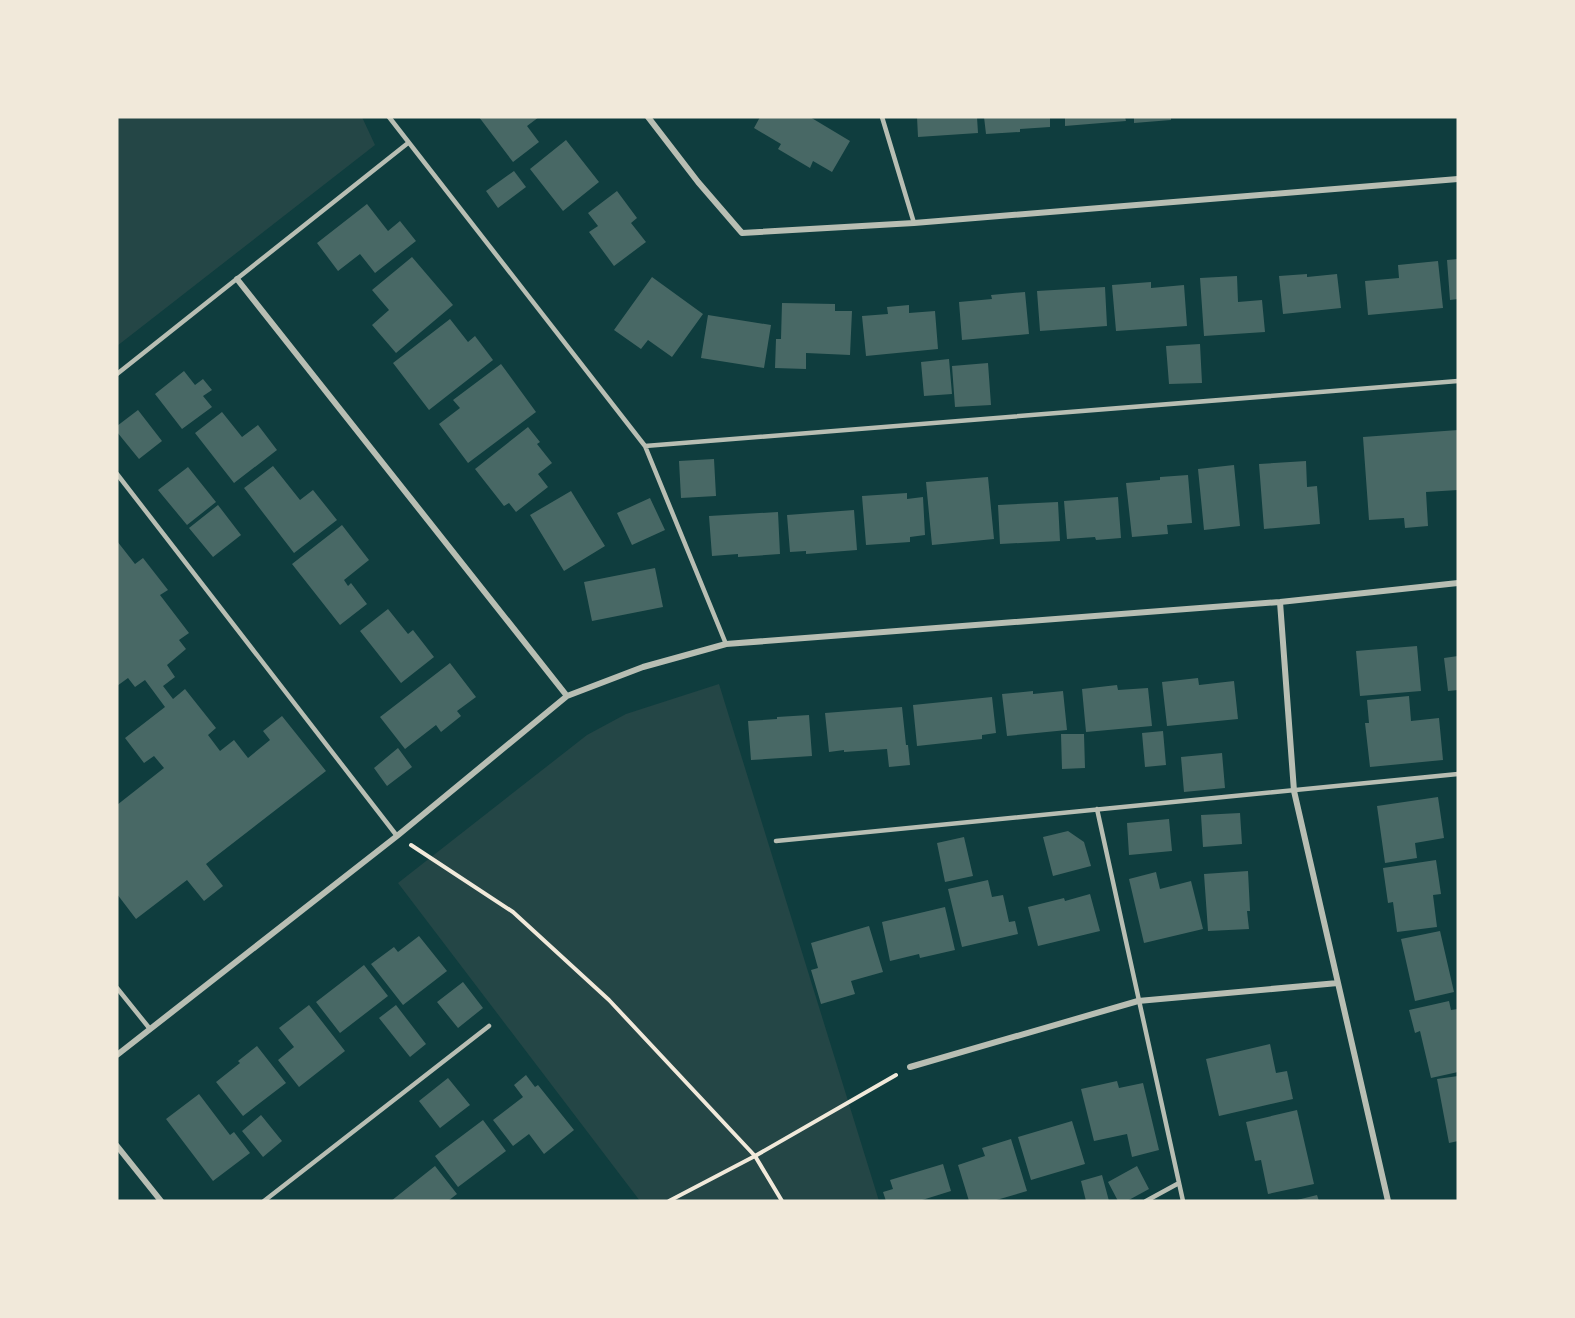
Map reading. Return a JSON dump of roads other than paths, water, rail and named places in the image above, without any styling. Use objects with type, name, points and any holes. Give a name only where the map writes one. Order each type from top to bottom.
[{"type":"street","points":[[648,117],[698,182],[742,233],[914,223],[1458,179]]},
{"type":"street","points":[[237,279],[567,696]]},
{"type":"street","points":[[117,1055],[397,836],[567,696],[643,667],[726,644],[1280,602],[1458,583]]},
{"type":"street","points":[[1280,602],[1294,791],[1388,1201]]},
{"type":"street","points":[[910,1067],[1138,1001],[1338,983]]},
{"type":"street","points":[[117,1146],[161,1201]]},
{"type":"lane","points":[[389,117],[645,446],[726,644]]},
{"type":"lane","points":[[882,117],[914,223]]},
{"type":"lane","points":[[117,374],[408,143]]},
{"type":"lane","points":[[645,446],[1458,381]]},
{"type":"lane","points":[[117,474],[397,836]]},
{"type":"lane","points":[[776,841],[1458,774]]},
{"type":"lane","points":[[1097,809],[1183,1201]]},
{"type":"lane","points":[[117,988],[150,1029]]},
{"type":"lane","points":[[264,1201],[489,1026]]},
{"type":"lane","points":[[1146,1201],[1179,1183]]}]
